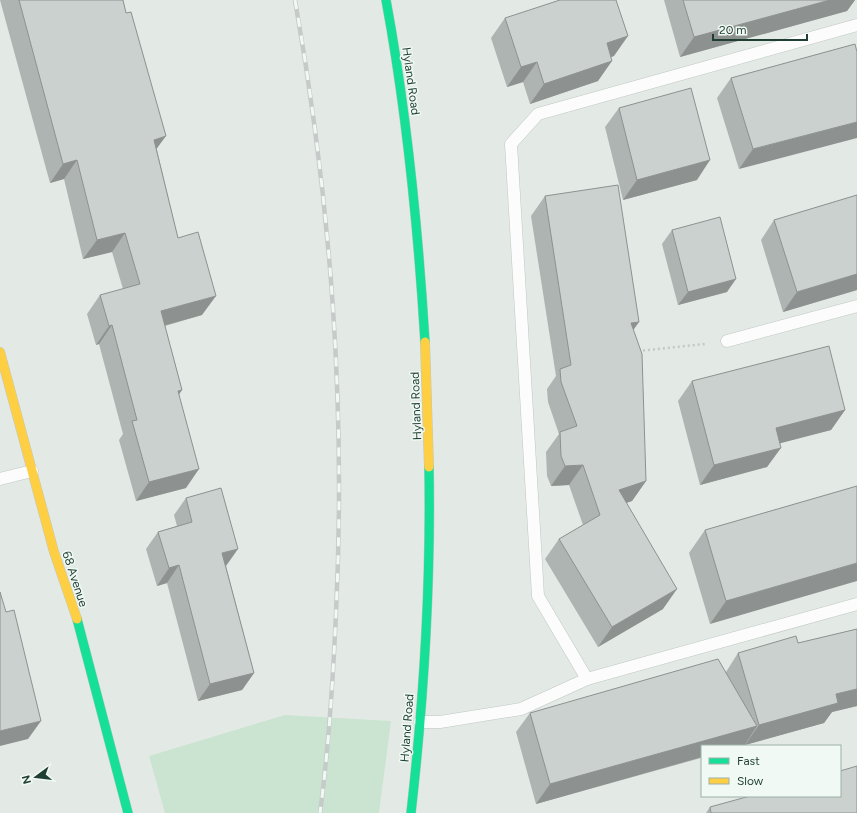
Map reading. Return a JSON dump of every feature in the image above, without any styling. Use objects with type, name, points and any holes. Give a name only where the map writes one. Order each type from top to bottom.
[{"type":"street","name":"Hyland Road","points":[[386,0],[412,178],[427,368],[430,490],[429,543],[420,722],[411,813]]},
{"type":"street","name":"68 Avenue","points":[[0,352],[54,552],[78,623],[128,813]]},
{"type":"lane","points":[[586,679],[538,596],[511,144],[538,114],[857,25]]},
{"type":"lane","points":[[727,341],[857,306]]},
{"type":"lane","points":[[0,479],[32,471]]},
{"type":"lane","points":[[420,722],[440,722],[520,708],[586,679],[857,604]]},
{"type":"path","points":[[631,351],[727,341]]},
{"type":"green space","points":[[285,715],[391,721],[379,813],[165,813],[149,756]]},
{"type":"building","points":[[19,0],[123,0],[126,13],[131,12],[166,136],[154,140],[178,238],[198,232],[216,296],[161,311],[182,390],[178,391],[199,469],[149,482],[132,421],[137,420],[112,325],[109,326],[100,295],[140,284],[125,233],[97,240],[77,160],[63,164]]},
{"type":"building","points":[[560,0],[616,0],[628,36],[607,43],[612,61],[544,84],[537,62],[521,67],[505,18]]},
{"type":"building","points":[[683,0],[830,0],[694,37]]},
{"type":"building","points":[[855,44],[857,52],[857,122],[753,149],[731,78]]},
{"type":"building","points":[[691,88],[710,160],[637,180],[619,108]]},
{"type":"building","points":[[618,185],[639,322],[631,323],[642,354],[646,481],[619,490],[677,589],[612,627],[559,539],[600,515],[583,465],[565,466],[561,456],[560,432],[577,426],[561,382],[560,369],[571,365],[545,196]]},
{"type":"building","points":[[857,195],[857,274],[797,292],[774,220]]},
{"type":"building","points":[[720,217],[736,279],[688,292],[672,230]]},
{"type":"building","points":[[829,346],[845,410],[776,428],[781,448],[714,465],[692,381]]},
{"type":"building","points":[[857,486],[857,563],[726,601],[705,530]]},
{"type":"building","points":[[221,488],[238,549],[222,553],[254,673],[210,684],[179,565],[169,568],[158,532],[192,522],[186,498]]},
{"type":"building","points":[[0,592],[6,612],[14,610],[41,721],[0,731]]},
{"type":"building","points":[[857,629],[857,689],[836,694],[838,703],[759,725],[738,653],[796,636],[798,643]]},
{"type":"building","points":[[718,659],[757,726],[550,784],[530,713]]},
{"type":"building","points":[[857,766],[857,813],[711,813],[710,807],[746,797],[841,797],[841,771]]},
{"type":"railway","points":[[295,0],[308,77],[318,153],[333,305],[337,381],[339,535],[336,613],[334,663],[326,763],[320,813]]},
{"type":"traffic: fast","points":[[386,0],[400,85],[411,170],[425,342]]},
{"type":"traffic: fast","points":[[411,813],[420,727],[426,640],[429,554],[429,467]]},
{"type":"traffic: fast","points":[[77,619],[128,813]]},
{"type":"traffic: slow","points":[[425,342],[429,467]]},
{"type":"traffic: slow","points":[[0,352],[54,552],[77,619]]}]
